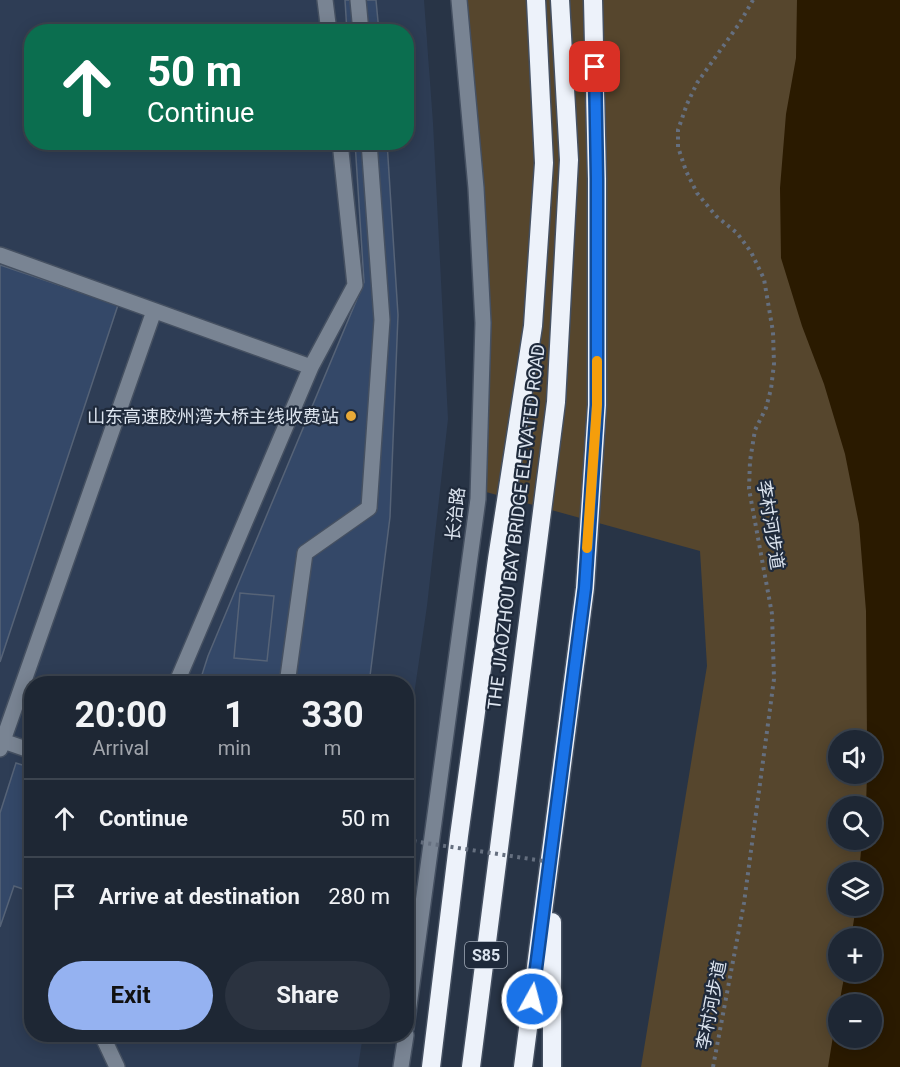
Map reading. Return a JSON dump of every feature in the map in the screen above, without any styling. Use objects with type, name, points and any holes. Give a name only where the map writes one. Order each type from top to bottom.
[{"type":"highway","points":[[431,1067],[460,825],[497,559],[533,326],[544,163],[536,0]]},
{"type":"highway","name":"THE JIAOZHOU BAY BRIDGE ELEVATED ROAD","points":[[499,848],[556,402],[569,160],[560,0]]},
{"type":"highway","points":[[523,1067],[585,588],[597,405],[597,179],[593,0]]},
{"type":"highway","name":"S85","points":[[471,1067],[499,848]]},
{"type":"highway","points":[[551,855],[552,1067]]},
{"type":"street","points":[[325,0],[327,24]]},
{"type":"street","points":[[358,0],[360,24]]},
{"type":"street","name":"长治路","points":[[414,969],[478,499],[483,323],[476,188],[459,0]]},
{"type":"street","points":[[179,676],[311,367],[355,285],[341,150]]},
{"type":"street","points":[[288,676],[305,553],[369,508],[382,320],[370,150]]},
{"type":"street","points":[[0,255],[311,367]]},
{"type":"street","points":[[25,676],[154,311]]},
{"type":"street","points":[[24,680],[1,745],[24,749]]},
{"type":"street","points":[[105,1042],[117,1067]]},
{"type":"street","points":[[401,1067],[405,1042]]},
{"type":"path","name":"李村河步道","points":[[713,1067],[744,903],[774,679],[772,614],[749,489],[750,461],[755,430],[766,408],[771,389],[774,364],[773,332],[764,279],[751,252],[737,233],[716,216],[698,193],[686,171],[678,147],[678,130],[697,83],[739,24],[753,0]]},
{"type":"path","points":[[414,841],[551,855]]},
{"type":"shaded area","points":[[0,0],[345,0],[347,24],[24,24],[24,150],[355,150],[364,282],[202,676],[24,676],[24,1042],[362,1042],[358,1067],[0,1067]]},
{"type":"shaded area","points":[[376,0],[424,0],[433,123],[448,419],[427,606],[414,695],[414,676],[370,676],[390,517],[398,315],[387,150],[414,150],[414,24],[378,24]]},
{"type":"shaded area","points":[[452,0],[900,0],[900,1067],[641,1067],[707,666],[700,551],[486,492],[478,313]]},
{"type":"shaded area","points":[[797,0],[900,0],[900,1067],[828,1067],[831,1048],[882,1048],[882,994],[841,994],[843,982],[882,982],[882,928],[853,928],[854,916],[882,916],[882,862],[860,862],[861,850],[882,850],[882,796],[866,796],[867,784],[882,784],[882,730],[867,730],[866,611],[859,524],[845,454],[781,258],[780,188],[786,114],[796,58]]},
{"type":"building","points":[[345,0],[376,0],[378,24],[346,24]]},
{"type":"building","name":"山东高速胶州湾大桥主线收费站","points":[[356,150],[388,150],[398,315],[390,517],[370,676],[202,676],[208,656],[364,282]]},
{"type":"building","points":[[0,265],[118,305],[0,662]]},
{"type":"building","points":[[240,593],[274,596],[267,661],[234,658]]},
{"type":"building","points":[[16,763],[24,766],[24,889],[14,886],[0,927],[0,813]]},
{"type":"slow traffic","points":[[587,548],[597,405],[597,361]]},
{"type":"place","name":"山东高速胶州湾大桥主线收费站","points":[[351,416]]},
{"type":"route","points":[[532,999],[585,588],[597,405],[595,67]]}]
